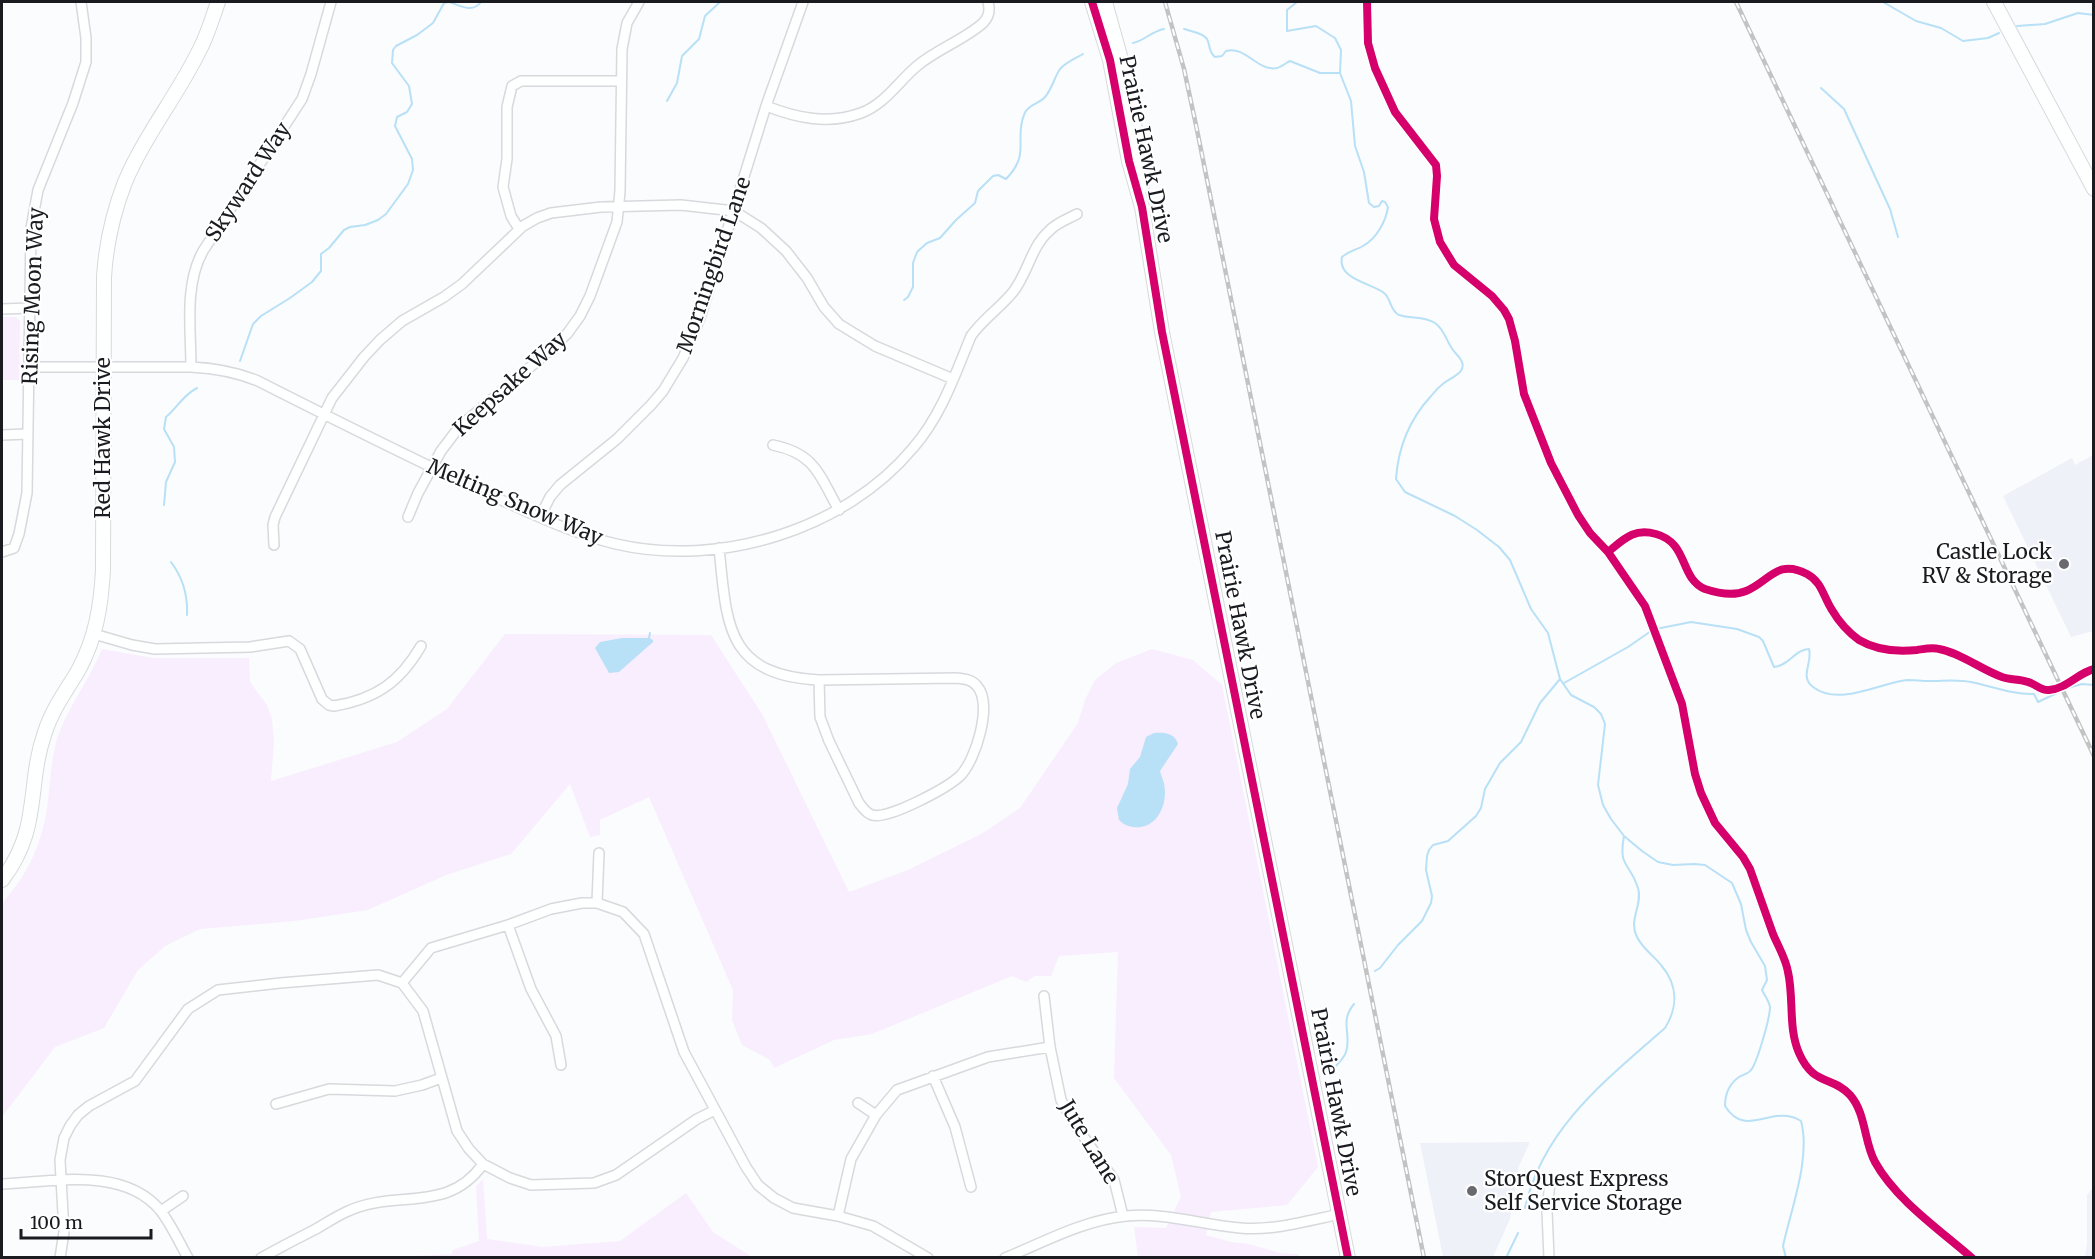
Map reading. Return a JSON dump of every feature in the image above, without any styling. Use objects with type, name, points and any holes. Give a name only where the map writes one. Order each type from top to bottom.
[{"type":"street","name":"Rising Moon Way","points":[[2,552],[14,548],[27,493],[31,228],[36,200],[86,62],[86,38],[81,2]]},
{"type":"street","name":"Red Hawk Drive","points":[[2,880],[28,830],[45,729],[83,662],[100,610],[103,570],[105,263],[114,215],[135,161],[200,50],[218,2]]},
{"type":"street","name":"Skyward Way","points":[[191,368],[191,295],[197,264],[203,251],[302,99],[331,2]]},
{"type":"street","name":"Keepsake Way","points":[[408,517],[441,451],[460,426],[548,353],[567,334],[580,316],[590,296],[617,222],[620,206],[621,81],[624,34],[627,23],[639,2]]},
{"type":"street","name":"Morningbird Lane","points":[[540,517],[550,497],[560,485],[637,421],[663,391],[683,358],[700,318],[766,106],[803,2]]},
{"type":"street","points":[[766,106],[794,117],[816,119],[848,116],[874,107],[917,66],[984,21],[989,7],[988,2]]},
{"type":"street","name":"Prairie Hawk Drive","points":[[1092,2],[1110,60],[1129,161],[1142,207],[1162,332],[1348,1257]]},
{"type":"street","name":"Prairie Hawk Drive","points":[[1105,2],[1118,45],[1129,95],[1141,162],[1142,207]]},
{"type":"street","points":[[1994,2],[2094,189]]},
{"type":"street","points":[[519,229],[511,216],[503,187],[507,159],[507,107],[512,86],[521,81],[621,81]]},
{"type":"street","points":[[274,545],[274,517],[324,414],[346,378],[380,340],[402,321],[462,284],[519,229],[551,213],[620,206],[681,205],[734,211],[761,228],[786,251],[807,278],[824,307],[839,324],[875,346],[953,379]]},
{"type":"street","name":"Melting Snow Way","points":[[30,367],[218,369],[248,377],[432,467],[577,533],[630,547],[667,550],[750,544],[778,536],[823,518],[838,510],[894,469],[913,448],[937,414],[971,336],[1015,289],[1040,242],[1049,230],[1077,214]]},
{"type":"street","points":[[2,309],[29,308]]},
{"type":"street","points":[[2,435],[28,434]]},
{"type":"street","points":[[773,446],[802,454],[811,462],[838,510]]},
{"type":"street","points":[[719,548],[726,613],[738,645],[751,659],[764,668],[795,679],[956,678],[971,680],[980,690],[982,697],[981,728],[974,754],[960,776],[948,784],[886,814],[872,815],[864,810],[859,802],[829,741],[820,717],[819,680]]},
{"type":"street","points":[[94,634],[155,649],[250,647],[289,641],[300,650],[322,699],[333,706],[386,688],[406,668],[421,646]]},
{"type":"street","points":[[597,903],[599,854]]},
{"type":"street","points":[[402,982],[431,948],[508,925],[551,909],[582,903],[597,903],[622,912],[644,934],[684,1052],[758,1185],[774,1198],[793,1208],[838,1216],[873,1226],[928,1257]]},
{"type":"street","points":[[508,925],[531,989],[556,1036],[561,1065]]},
{"type":"street","points":[[60,1257],[64,1232],[60,1160],[64,1138],[78,1115],[135,1081],[147,1068],[188,1010],[218,990],[280,982],[378,975],[402,982],[423,1011],[457,1131],[483,1164],[510,1178],[531,1185],[594,1183],[616,1175],[697,1119],[715,1110]]},
{"type":"street","name":"Jute Lane","points":[[1044,996],[1050,1047],[1062,1100],[1074,1123],[1114,1180],[1123,1216]]},
{"type":"street","points":[[838,1216],[851,1159],[876,1115],[897,1090],[988,1057],[1050,1047]]},
{"type":"street","points":[[933,1076],[955,1127],[971,1187]]},
{"type":"street","points":[[276,1104],[329,1089],[395,1091],[441,1078]]},
{"type":"street","points":[[858,1103],[876,1115]]},
{"type":"street","points":[[261,1257],[346,1211],[375,1202],[442,1195],[457,1189],[474,1176],[483,1164]]},
{"type":"street","points":[[2,1184],[104,1180],[121,1184],[144,1195],[160,1211],[188,1257]]},
{"type":"street","points":[[1549,1257],[1547,1211],[1550,1182]]},
{"type":"street","points":[[160,1211],[183,1196]]},
{"type":"street","points":[[1005,1257],[1078,1228],[1123,1216],[1148,1215],[1215,1226],[1265,1228],[1340,1214]]},
{"type":"shaded area","points":[[2,317],[16,317],[20,321],[19,380],[2,380]]},
{"type":"shaded area","name":"Castle Lock RV & Storage","points":[[2093,455],[2093,631],[2071,637],[2003,496],[2072,458],[2075,465]]},
{"type":"shaded area","points":[[505,634],[711,635],[762,714],[849,892],[908,870],[983,833],[1020,808],[1078,723],[1085,700],[1095,680],[1116,663],[1152,649],[1193,660],[1222,685],[1318,1167],[1287,1205],[1211,1212],[1206,1235],[1280,1253],[1297,1254],[1301,1257],[1138,1257],[1134,1227],[1166,1228],[1181,1197],[1171,1155],[1114,1078],[1118,952],[1059,956],[1051,976],[1035,976],[1026,982],[1012,976],[872,1034],[834,1040],[774,1068],[770,1060],[742,1045],[732,1020],[733,990],[649,797],[600,820],[600,835],[590,837],[570,784],[511,854],[446,875],[368,910],[294,921],[200,929],[165,946],[138,970],[104,1028],[55,1047],[2,1117],[2,903],[20,880],[34,855],[46,814],[58,736],[102,649],[153,658],[249,658],[250,682],[267,705],[272,719],[274,742],[271,781],[397,742],[447,709]]},
{"type":"shaded area","name":"StorQuest Express Self Service Storage","points":[[1530,1142],[1519,1166],[1510,1219],[1493,1257],[1443,1257],[1420,1143]]},
{"type":"shaded area","points":[[483,1179],[487,1239],[543,1247],[620,1241],[686,1193],[713,1232],[752,1257],[393,1257],[452,1254],[453,1250],[479,1241],[476,1186]]},
{"type":"shaded area","points":[[2093,1188],[2093,1257],[2085,1257],[2087,1195]]},
{"type":"water","points":[[622,638],[649,638],[653,642],[619,672],[609,673],[595,648],[600,642]]},
{"type":"water","points":[[1154,733],[1169,734],[1177,740],[1178,744],[1160,771],[1165,787],[1164,802],[1154,821],[1141,827],[1129,826],[1119,820],[1117,808],[1128,784],[1130,769],[1140,757],[1146,737]]},
{"type":"waterway","points":[[240,361],[253,324],[261,316],[312,282],[321,271],[321,254],[344,230],[378,220],[386,214],[408,184],[413,170],[412,159],[395,126],[397,117],[407,112],[412,104],[409,86],[392,63],[393,50],[433,23],[444,3],[448,2]]},
{"type":"waterway","points":[[449,2],[470,8],[481,2]]},
{"type":"waterway","points":[[667,101],[677,83],[682,56],[699,39],[705,16],[720,2]]},
{"type":"waterway","points":[[1297,2],[1287,10],[1287,31],[1316,26],[1335,38],[1341,50],[1340,73],[1351,101],[1355,146],[1364,172],[1369,203],[1374,207],[1379,206],[1382,201],[1388,207],[1377,234],[1368,243],[1342,257],[1342,264],[1356,280],[1384,293],[1394,311],[1399,315],[1426,319],[1435,323],[1463,364],[1461,371],[1438,389],[1411,424],[1402,445],[1396,479],[1405,492],[1455,516],[1477,530],[1499,547],[1510,560],[1531,609],[1548,633],[1560,679],[1571,695],[1594,707],[1601,714],[1605,724],[1598,785],[1603,805],[1624,836],[1658,862],[1673,865],[1705,865],[1732,883],[1741,904],[1746,930],[1765,966],[1767,980],[1762,990],[1770,1007],[1763,1040],[1754,1066],[1730,1086],[1725,1106],[1733,1116],[1742,1120],[1751,1121],[1780,1116],[1801,1121],[1804,1151],[1783,1246],[1786,1258]]},
{"type":"waterway","points":[[1883,2],[1916,21],[1941,28],[1963,41],[1988,38],[1999,33]]},
{"type":"waterway","points":[[2017,26],[2045,24],[2078,13],[2094,15]]},
{"type":"waterway","points":[[1133,43],[1164,29]]},
{"type":"waterway","points":[[1184,29],[1205,37],[1215,57],[1233,50],[1270,68],[1279,67],[1290,61],[1320,73],[1340,73]]},
{"type":"waterway","points":[[904,300],[913,287],[913,263],[917,252],[927,243],[940,238],[975,203],[978,191],[993,176],[998,175],[1006,179],[1014,170],[1020,154],[1021,124],[1026,112],[1045,97],[1062,67],[1083,54]]},
{"type":"waterway","points":[[1821,88],[1844,109],[1890,209],[1898,237]]},
{"type":"waterway","points":[[164,505],[166,482],[175,462],[174,447],[164,429],[166,417],[197,388]]},
{"type":"waterway","points":[[171,562],[184,587],[187,615]]},
{"type":"waterway","points":[[1656,629],[1691,622],[1737,629],[1759,637],[1763,641],[1774,667],[1784,664],[1800,652],[1809,649],[1807,674],[1809,683],[1823,693],[1835,695],[1860,692],[1907,680],[1966,681],[2010,692],[2034,694],[2038,702],[2059,692]]},
{"type":"waterway","points":[[1564,683],[1628,647],[1651,631]]},
{"type":"waterway","points":[[649,638],[650,633]]},
{"type":"waterway","points":[[1375,971],[1422,921],[1431,903],[1432,896],[1426,870],[1429,850],[1433,845],[1448,841],[1476,816],[1481,808],[1485,789],[1500,763],[1521,742],[1540,703],[1560,679]]},
{"type":"waterway","points":[[2064,689],[2082,684],[2094,685]]},
{"type":"waterway","points":[[1525,1208],[1534,1179],[1546,1153],[1562,1130],[1600,1087],[1665,1028],[1672,1012],[1674,996],[1671,980],[1661,965],[1642,945],[1635,931],[1639,894],[1635,880],[1624,860],[1624,836]]},
{"type":"waterway","points":[[1327,1075],[1345,1055],[1348,1039],[1346,1022],[1354,1004]]},
{"type":"waterway","points":[[1506,1258],[1518,1233]]},
{"type":"railway","points":[[1165,2],[1184,69],[1196,125],[1424,1258]]},
{"type":"railway","points":[[1736,2],[2094,756]]},
{"type":"cycle path","points":[[1092,2],[1110,60],[1129,161],[1142,207],[1162,332],[1348,1258]]},
{"type":"cycle path","points":[[1367,2],[1368,43],[1375,68],[1395,112],[1436,165],[1434,219],[1440,242],[1454,265],[1492,296],[1504,310],[1515,341],[1524,394],[1551,463],[1578,515],[1590,533],[1608,552],[1645,606],[1682,704],[1695,774],[1701,793],[1715,823],[1750,869],[1773,934],[1786,962],[1790,982],[1793,1033],[1799,1053],[1810,1071],[1844,1089],[1855,1102],[1871,1154],[1884,1176],[1906,1202],[1972,1258]]},
{"type":"cycle path","points":[[1608,552],[1624,539],[1641,532],[1667,538],[1679,552],[1697,584],[1715,592],[1746,591],[1781,570],[1797,570],[1816,581],[1841,623],[1859,640],[1880,648],[1895,650],[1934,648],[1947,651],[2002,677],[2025,681],[2043,689],[2061,687],[2094,669]]},
{"type":"place","name":"Castle Lock RV & Storage","points":[[2064,564]]},
{"type":"place","name":"StorQuest Express Self Service Storage","points":[[1472,1191]]}]
